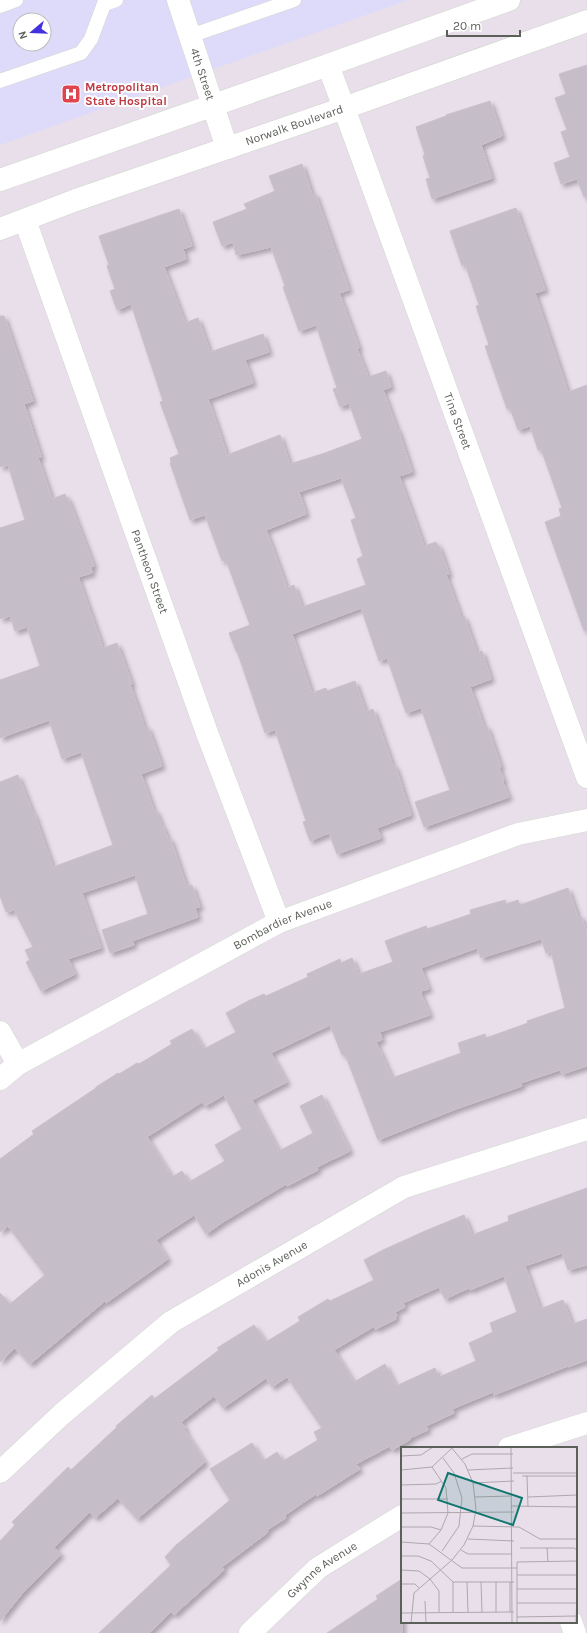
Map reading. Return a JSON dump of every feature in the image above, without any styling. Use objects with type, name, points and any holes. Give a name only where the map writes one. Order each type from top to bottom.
[{"type":"street","name":"4th Street","points":[[178,0],[227,148]]},
{"type":"street","points":[[0,180],[509,0]]},
{"type":"street","name":"Norwalk Boulevard","points":[[0,228],[76,200],[344,108],[587,21]]},
{"type":"street","name":"Tina Street","points":[[328,65],[587,778]]},
{"type":"street","name":"Pantheon Street","points":[[25,220],[207,733],[279,922]]},
{"type":"street","name":"Bombardier Avenue","points":[[0,1079],[18,1064],[279,922],[518,834],[587,820]]},
{"type":"street","points":[[0,1032],[18,1064]]},
{"type":"street","name":"Adonis Avenue","points":[[0,1472],[62,1414],[178,1318],[404,1187],[587,1129]]},
{"type":"street","points":[[513,1447],[587,1423]]},
{"type":"street","name":"Gwynne Avenue","points":[[250,1633],[318,1568],[401,1517]]},
{"type":"street","points":[[571,1623],[575,1633]]},
{"type":"lane","points":[[0,6],[16,0]]},
{"type":"lane","points":[[190,36],[294,0]]},
{"type":"lane","points":[[0,81],[81,53],[91,39],[106,1]]},
{"type":"shaded area","name":"Metropolitan State Hospital","points":[[0,0],[408,0],[0,145]]},
{"type":"building","points":[[587,65],[587,196],[584,197],[577,179],[561,184],[554,163],[570,157],[561,132],[567,130],[555,98],[566,94],[559,74]]},
{"type":"building","points":[[490,101],[502,136],[481,145],[492,178],[432,199],[426,179],[430,178],[423,156],[425,155],[416,127],[446,115]]},
{"type":"building","points":[[302,164],[312,194],[315,193],[349,290],[339,293],[359,348],[357,349],[368,377],[386,371],[391,387],[383,390],[412,472],[399,476],[424,546],[436,542],[439,546],[449,574],[446,575],[461,617],[464,616],[477,653],[482,651],[491,679],[470,687],[484,727],[487,726],[501,767],[499,768],[504,780],[502,780],[509,797],[424,827],[415,802],[450,790],[421,708],[406,713],[387,658],[379,661],[361,608],[292,634],[312,693],[326,688],[327,691],[355,681],[366,712],[373,709],[393,766],[395,765],[411,815],[377,828],[381,838],[337,854],[329,833],[310,841],[303,822],[306,821],[275,730],[265,733],[237,651],[229,633],[250,625],[226,560],[222,561],[205,515],[190,520],[170,463],[170,458],[179,454],[160,402],[163,401],[131,304],[117,310],[110,291],[115,289],[99,236],[179,209],[192,246],[183,249],[186,259],[164,267],[185,323],[198,318],[210,352],[263,334],[269,352],[245,360],[253,383],[208,399],[227,455],[280,435],[290,464],[325,453],[362,439],[349,403],[340,407],[333,389],[337,388],[316,325],[299,331],[283,287],[285,286],[271,247],[236,255],[233,242],[222,246],[213,222],[247,209],[244,204],[275,191],[269,176]],"holes":[[[341,478],[356,518],[351,520],[363,556],[357,559],[366,585],[302,607],[294,585],[287,588],[266,530],[306,514],[299,492]]]},
{"type":"building","points":[[516,208],[545,290],[535,293],[568,392],[587,385],[587,630],[584,631],[545,522],[561,516],[559,509],[562,508],[541,449],[538,450],[530,426],[518,430],[510,408],[507,409],[485,346],[489,345],[476,306],[479,305],[465,264],[462,266],[450,231]]},
{"type":"building","points":[[0,316],[4,316],[33,401],[24,404],[41,457],[38,458],[52,499],[65,494],[67,499],[68,498],[94,566],[91,567],[92,573],[78,577],[103,648],[117,643],[132,684],[130,685],[145,728],[148,727],[162,766],[141,774],[154,811],[156,810],[168,839],[170,838],[187,887],[192,885],[200,907],[195,908],[198,917],[132,941],[134,945],[110,953],[102,930],[148,914],[135,875],[82,893],[101,948],[68,959],[75,974],[41,991],[26,962],[30,960],[25,950],[33,947],[14,910],[6,912],[0,896],[0,782],[18,775],[34,813],[53,867],[113,845],[81,752],[62,759],[49,720],[0,738],[0,680],[40,666],[27,627],[15,631],[10,616],[0,619],[0,528],[25,520],[8,465],[0,467]]},
{"type":"building","points":[[568,888],[578,917],[581,916],[587,932],[587,1066],[562,1074],[560,1070],[521,1083],[522,1086],[456,1109],[378,1140],[345,1054],[342,1055],[330,1025],[271,1053],[287,1082],[252,1100],[279,1151],[313,1133],[300,1106],[322,1095],[350,1151],[317,1167],[318,1170],[287,1186],[286,1184],[206,1234],[194,1215],[156,1240],[168,1259],[106,1303],[105,1301],[30,1364],[15,1348],[0,1362],[0,1293],[10,1304],[45,1275],[8,1226],[0,1232],[0,1159],[34,1134],[32,1131],[96,1087],[118,1073],[119,1074],[137,1063],[139,1064],[172,1044],[170,1041],[192,1029],[204,1049],[236,1032],[226,1013],[248,1001],[264,994],[266,996],[308,977],[307,974],[340,959],[341,963],[352,958],[359,974],[393,962],[385,941],[426,926],[427,929],[471,914],[470,910],[505,900],[506,904],[518,900],[520,905]],"holes":[[[541,939],[546,953],[551,951],[565,1008],[527,1021],[528,1023],[486,1038],[485,1034],[458,1043],[461,1053],[392,1078],[376,1042],[382,1040],[380,1032],[430,1015],[421,994],[421,991],[429,989],[421,968],[477,948],[481,958]],[[224,1095],[242,1129],[215,1145],[225,1161],[189,1182],[182,1171],[172,1177],[147,1137],[202,1102],[205,1106]]]},
{"type":"building","points":[[587,1188],[587,1265],[568,1270],[562,1253],[525,1266],[540,1309],[563,1300],[572,1324],[587,1319],[587,1360],[494,1395],[493,1392],[452,1409],[454,1413],[426,1426],[428,1430],[410,1438],[411,1439],[392,1450],[390,1446],[356,1464],[360,1469],[317,1496],[316,1494],[285,1515],[286,1518],[267,1530],[267,1533],[222,1567],[224,1570],[174,1615],[171,1612],[149,1633],[99,1633],[171,1565],[165,1557],[175,1546],[230,1500],[210,1469],[252,1443],[263,1461],[277,1452],[283,1461],[318,1440],[314,1432],[322,1428],[287,1377],[272,1387],[266,1378],[223,1408],[214,1396],[181,1422],[186,1428],[184,1429],[205,1462],[137,1519],[118,1498],[95,1518],[90,1512],[54,1548],[61,1554],[21,1595],[0,1621],[0,1541],[15,1525],[12,1522],[68,1467],[71,1470],[117,1427],[116,1426],[152,1395],[154,1399],[219,1350],[217,1348],[254,1325],[266,1342],[300,1321],[298,1317],[328,1299],[330,1301],[374,1280],[364,1260],[383,1250],[464,1215],[472,1235],[509,1221],[508,1216]],"holes":[[[504,1276],[517,1312],[490,1323],[493,1332],[469,1343],[476,1361],[439,1377],[435,1368],[396,1386],[385,1364],[354,1382],[334,1350],[373,1327],[376,1329],[396,1319],[395,1317],[397,1316],[395,1312],[405,1307],[403,1303],[439,1287],[445,1299],[469,1288],[470,1290]]]},
{"type":"building","points":[[401,1580],[402,1633],[327,1633],[378,1599],[376,1596]]},
{"type":"place","name":"Metropolitan State Hospital","points":[[71,94]]}]
